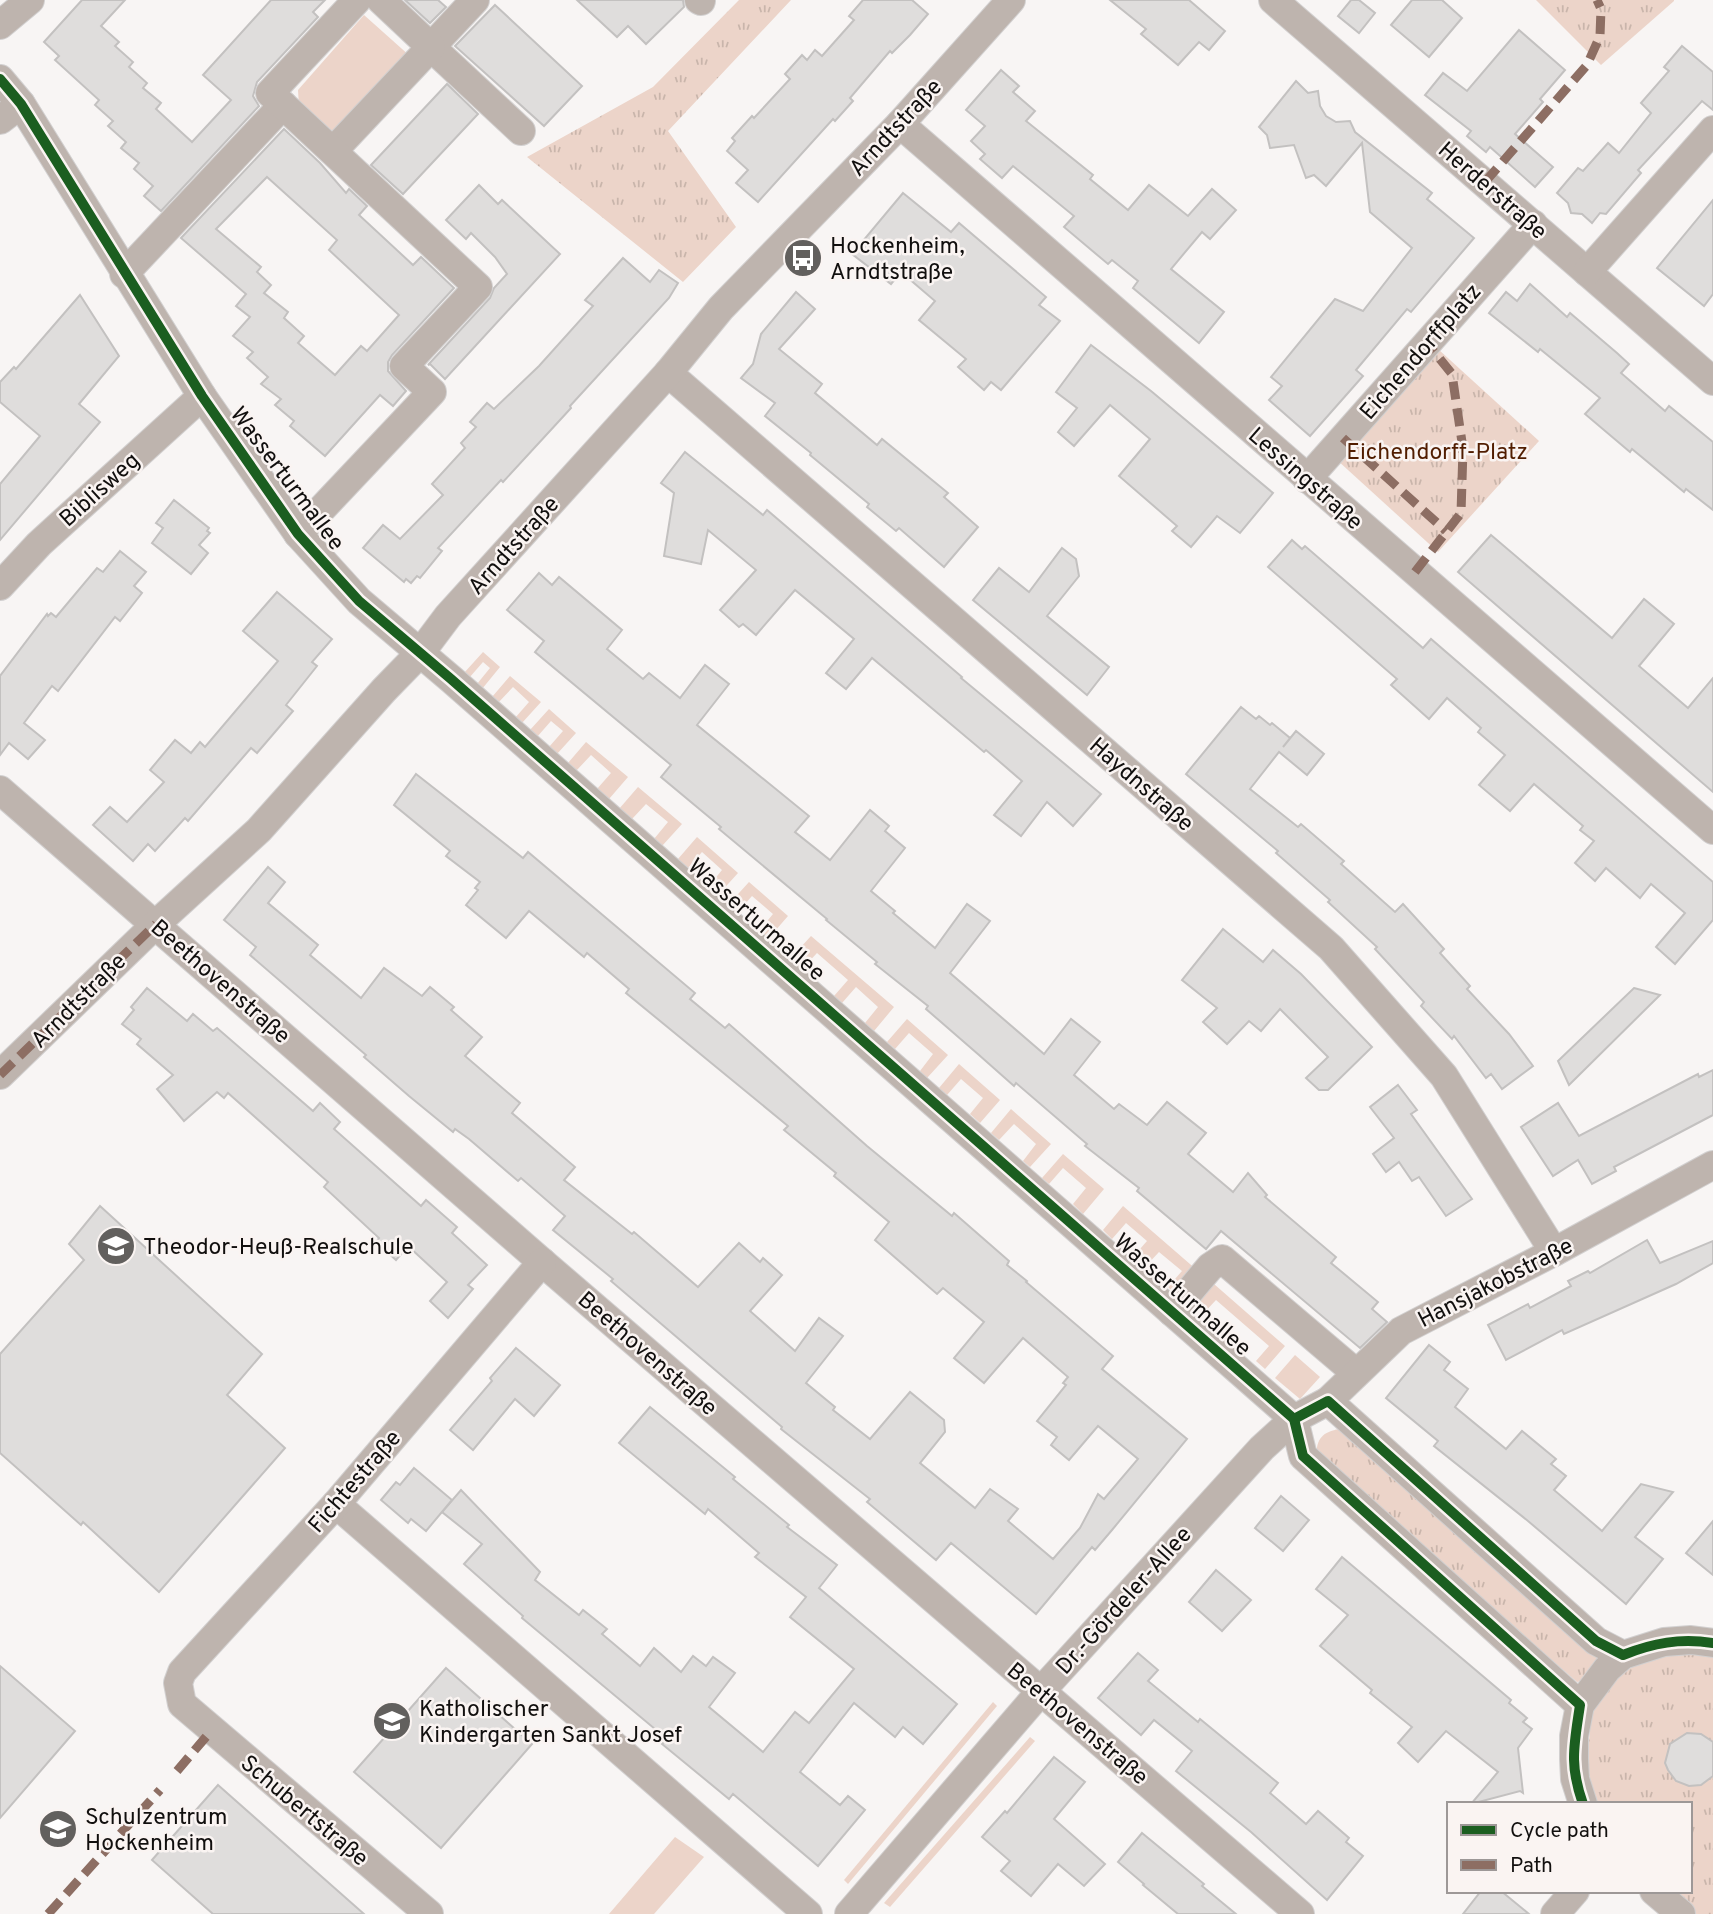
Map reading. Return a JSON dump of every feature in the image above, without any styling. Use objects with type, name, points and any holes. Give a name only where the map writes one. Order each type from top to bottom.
[{"type":"street","points":[[0,25],[30,0]]},
{"type":"street","points":[[298,534],[432,392],[404,366],[478,287],[270,93],[356,0]]},
{"type":"street","points":[[381,0],[521,131]]},
{"type":"street","points":[[333,151],[475,0]]},
{"type":"street","name":"Arndtstraße","points":[[0,1075],[156,924],[259,830],[668,373],[721,308],[900,124],[1011,0]]},
{"type":"street","name":"Herderstraße","points":[[1273,0],[1713,381]]},
{"type":"street","name":"Wasserturmallee","points":[[0,79],[10,112],[124,274],[202,396],[298,534],[359,601],[421,652],[1294,1419]]},
{"type":"street","points":[[124,274],[283,105]]},
{"type":"street","name":"Lessingstraße","points":[[900,124],[1713,830]]},
{"type":"street","points":[[1587,272],[1713,130]]},
{"type":"street","name":"Eichendorffplatz","points":[[1307,479],[1533,224]]},
{"type":"street","name":"Haydnstraße","points":[[668,373],[1331,948],[1444,1076],[1554,1252]]},
{"type":"street","name":"Biblisweg","points":[[0,586],[38,544],[202,396]]},
{"type":"street","name":"Beethovenstraße","points":[[0,790],[542,1262],[1300,1914]]},
{"type":"street","name":"Hansjakobstraße","points":[[1294,1419],[1328,1401],[1401,1331],[1713,1166]]},
{"type":"street","name":"Wasserturmallee","points":[[1172,1312],[1210,1267],[1222,1259],[1356,1373]]},
{"type":"street","name":"Fichtestraße","points":[[182,1704],[178,1684],[182,1672],[336,1504],[542,1262]]},
{"type":"street","points":[[1328,1401],[1596,1641],[1623,1655]]},
{"type":"street","points":[[1294,1419],[1303,1456],[1580,1706]]},
{"type":"street","name":"Dr.-Gördeler-Allee","points":[[849,1914],[1041,1691],[1262,1448],[1294,1419]]},
{"type":"street","points":[[336,1504],[808,1914]]},
{"type":"street","points":[[1583,1802],[1575,1779],[1574,1736],[1580,1706],[1607,1669],[1623,1655],[1664,1642],[1692,1640],[1713,1643]]},
{"type":"street","name":"Schubertstraße","points":[[182,1704],[429,1914]]},
{"type":"street","points":[[1555,1914],[1573,1893]]},
{"type":"street","points":[[1656,1893],[1681,1914]]},
{"type":"green space","points":[[739,0],[791,0],[668,131],[736,227],[683,282],[527,157],[653,87]]},
{"type":"green space","points":[[1536,0],[1674,0],[1674,1],[1601,65]]},
{"type":"green space","points":[[364,15],[411,57],[337,140],[299,106],[298,90]]},
{"type":"green space","name":"Eichendorff-Platz","points":[[1438,349],[1539,441],[1438,552],[1337,460]]},
{"type":"green space","points":[[483,652],[500,667],[482,689],[477,684],[490,668],[483,662],[469,678],[464,673]]},
{"type":"green space","points":[[510,676],[541,702],[522,723],[515,718],[529,702],[513,687],[498,703],[492,697]]},
{"type":"green space","points":[[549,709],[576,733],[557,754],[549,747],[563,731],[551,721],[537,737],[530,730]]},
{"type":"green space","points":[[586,742],[628,777],[609,799],[597,789],[611,773],[591,755],[576,771],[568,763]]},
{"type":"green space","points":[[638,787],[682,824],[662,846],[654,839],[668,822],[646,804],[632,819],[619,809]]},
{"type":"green space","points":[[697,837],[738,873],[718,895],[709,886],[722,870],[702,852],[688,868],[678,859]]},
{"type":"green space","points":[[749,882],[788,916],[768,939],[759,931],[773,914],[752,896],[738,912],[729,904]]},
{"type":"green space","points":[[811,936],[894,1007],[874,1031],[865,1023],[878,1007],[856,987],[842,1003],[834,996],[848,980],[817,953],[803,968],[791,958]]},
{"type":"green space","points":[[907,1019],[948,1055],[927,1078],[920,1071],[933,1054],[909,1033],[895,1049],[887,1042]]},
{"type":"green space","points":[[959,1064],[1000,1100],[980,1123],[970,1114],[983,1098],[961,1079],[947,1095],[939,1088]]},
{"type":"green space","points":[[1011,1109],[1051,1144],[1030,1167],[1023,1161],[1036,1144],[1014,1124],[999,1140],[991,1133]]},
{"type":"green space","points":[[1063,1154],[1104,1189],[1083,1214],[1073,1204],[1086,1188],[1063,1168],[1049,1184],[1042,1178]]},
{"type":"green space","points":[[1123,1206],[1198,1271],[1176,1295],[1168,1287],[1182,1271],[1159,1252],[1145,1267],[1133,1257],[1147,1241],[1126,1223],[1112,1239],[1103,1230]]},
{"type":"green space","points":[[1214,1284],[1285,1346],[1265,1369],[1256,1361],[1269,1346],[1216,1300],[1202,1315],[1194,1307]]},
{"type":"green space","points":[[1295,1355],[1320,1377],[1300,1399],[1275,1378]]},
{"type":"green space","points":[[1340,1429],[1601,1655],[1588,1680],[1577,1682],[1316,1456],[1322,1437]]},
{"type":"green space","points":[[1671,1653],[1713,1654],[1713,1914],[1692,1914],[1666,1893],[1692,1893],[1692,1802],[1592,1802],[1586,1783],[1591,1713],[1616,1679],[1631,1666]]},
{"type":"green space","points":[[993,1702],[997,1706],[848,1884],[844,1880]]},
{"type":"green space","points":[[1030,1737],[1035,1741],[890,1907],[884,1903]]},
{"type":"green space","points":[[675,1837],[704,1857],[654,1914],[609,1914]]},
{"type":"building","points":[[82,0],[125,0],[101,26],[119,42],[115,46],[133,62],[129,67],[147,83],[143,88],[161,103],[156,109],[192,142],[231,100],[203,75],[271,0],[325,0],[313,12],[318,17],[257,82],[253,96],[259,106],[161,211],[144,196],[153,186],[134,169],[139,163],[121,148],[126,142],[108,126],[113,121],[95,105],[99,100],[55,60],[59,56],[44,42]]},
{"type":"building","points":[[405,0],[438,0],[446,7],[430,23]]},
{"type":"building","points":[[577,0],[683,0],[684,7],[646,44],[628,26],[617,37]]},
{"type":"building","points":[[863,0],[912,0],[928,14],[892,53],[890,51],[850,98],[853,101],[835,121],[833,119],[758,202],[736,183],[748,170],[727,151],[735,141],[732,138],[790,79],[785,74],[802,55],[807,60],[815,50],[822,56],[854,20],[849,16]]},
{"type":"building","points":[[1110,0],[1189,0],[1225,31],[1209,50],[1199,42],[1178,65],[1141,34],[1146,29]]},
{"type":"building","points":[[1351,0],[1359,0],[1375,13],[1359,33],[1338,16]]},
{"type":"building","points":[[1412,0],[1442,0],[1462,18],[1429,57],[1391,25]]},
{"type":"building","points":[[495,5],[582,86],[544,126],[455,46]]},
{"type":"building","points":[[1519,30],[1565,70],[1540,99],[1543,102],[1515,134],[1553,167],[1535,187],[1490,147],[1486,152],[1467,136],[1471,131],[1425,95],[1443,73],[1467,91]]},
{"type":"building","points":[[1682,46],[1713,72],[1713,110],[1702,101],[1638,170],[1641,173],[1606,214],[1600,213],[1592,223],[1582,214],[1571,213],[1568,203],[1557,193],[1578,168],[1583,171],[1608,143],[1619,153],[1651,113],[1641,103],[1669,71],[1664,67]]},
{"type":"building","points":[[1001,70],[1019,86],[1013,92],[1035,111],[1026,121],[1093,175],[1090,179],[1128,210],[1149,185],[1188,216],[1212,189],[1236,210],[1210,239],[1202,232],[1171,269],[1224,312],[1199,343],[1133,288],[1138,281],[1112,260],[1108,264],[1064,227],[1074,216],[1013,166],[1002,178],[980,159],[985,154],[971,141],[985,126],[966,110]]},
{"type":"building","points":[[1296,81],[1308,93],[1318,91],[1320,106],[1326,116],[1336,122],[1350,121],[1355,132],[1432,193],[1427,199],[1474,238],[1411,312],[1407,309],[1356,370],[1363,376],[1310,436],[1269,400],[1282,386],[1271,377],[1335,299],[1363,311],[1412,248],[1370,212],[1362,143],[1326,186],[1314,175],[1306,178],[1294,145],[1270,148],[1267,135],[1259,127]]},
{"type":"building","points":[[447,84],[478,114],[403,194],[371,165]]},
{"type":"building","points":[[284,129],[320,163],[346,193],[349,189],[367,206],[359,215],[413,265],[421,257],[454,288],[388,362],[388,371],[406,391],[393,406],[380,395],[325,456],[290,426],[294,421],[275,405],[281,399],[261,384],[268,377],[247,358],[253,352],[233,336],[250,317],[236,306],[246,294],[181,238]],"holes":[[[267,177],[337,240],[329,250],[399,315],[367,351],[361,346],[335,375],[298,343],[304,336],[284,318],[288,312],[264,293],[271,285],[257,272],[261,267],[216,229]]]},
{"type":"building","points":[[479,185],[498,204],[502,200],[560,254],[445,379],[428,365],[490,298],[494,288],[507,274],[495,257],[471,233],[466,239],[446,220]]},
{"type":"building","points":[[903,193],[951,232],[959,223],[1046,297],[1039,305],[1060,321],[1001,390],[991,382],[984,390],[958,367],[966,359],[919,320],[935,301],[901,272],[891,284],[852,254]]},
{"type":"building","points":[[1713,200],[1713,294],[1704,306],[1657,268]]},
{"type":"building","points":[[623,258],[650,282],[659,270],[678,283],[669,298],[503,482],[501,480],[438,548],[442,551],[420,578],[417,576],[411,583],[406,579],[404,582],[363,548],[383,525],[400,539],[443,495],[432,484],[465,448],[461,443],[476,427],[470,422],[487,403],[494,409],[539,366],[593,306],[585,300]]},
{"type":"building","points":[[1530,284],[1567,317],[1570,313],[1629,364],[1621,373],[1665,411],[1669,406],[1713,442],[1713,510],[1686,489],[1684,492],[1632,449],[1630,452],[1585,414],[1600,398],[1540,349],[1538,352],[1489,313],[1506,292],[1517,301]]},
{"type":"building","points":[[796,292],[815,309],[779,349],[822,384],[815,393],[877,445],[882,439],[948,493],[944,497],[978,527],[944,567],[899,528],[896,531],[867,507],[869,504],[765,416],[775,403],[741,378],[753,364],[761,334]]},
{"type":"building","points":[[80,295],[119,356],[79,404],[100,422],[0,540],[0,484],[40,436],[0,402],[0,382],[14,367],[16,369]]},
{"type":"building","points":[[1091,345],[1151,391],[1273,493],[1240,533],[1217,516],[1191,547],[1172,531],[1177,526],[1119,476],[1150,439],[1110,405],[1074,446],[1058,432],[1077,408],[1056,392]]},
{"type":"building","points":[[685,452],[763,515],[767,510],[961,678],[1101,794],[1073,826],[1047,802],[1021,836],[994,815],[1022,781],[872,658],[846,689],[826,673],[854,639],[795,590],[756,635],[743,624],[739,627],[720,610],[756,570],[708,530],[701,564],[664,556],[674,493],[661,483]]},
{"type":"building","points":[[174,500],[209,528],[207,531],[210,533],[199,545],[208,553],[191,574],[152,543],[163,528],[156,523]]},
{"type":"building","points":[[1491,535],[1612,638],[1644,599],[1674,624],[1639,666],[1688,708],[1713,678],[1713,792],[1458,572]]},
{"type":"building","points":[[1292,540],[1302,549],[1305,546],[1423,648],[1431,639],[1713,882],[1713,920],[1675,964],[1656,947],[1685,913],[1651,884],[1640,898],[1606,868],[1595,881],[1575,863],[1594,841],[1580,830],[1583,826],[1534,784],[1510,811],[1479,785],[1505,755],[1478,732],[1481,728],[1447,698],[1429,719],[1391,685],[1397,679],[1268,567]]},
{"type":"building","points":[[1062,548],[1076,559],[1079,576],[1047,616],[1109,667],[1087,695],[973,600],[999,568],[1029,592]]},
{"type":"building","points":[[120,551],[146,572],[134,586],[142,593],[120,621],[115,617],[58,691],[52,686],[24,723],[45,740],[28,759],[9,743],[0,755],[0,676],[47,614],[48,616],[51,613],[56,617],[97,568],[103,572]]},
{"type":"building","points":[[539,573],[552,585],[559,577],[622,630],[607,649],[643,679],[649,673],[680,698],[705,665],[729,684],[697,725],[809,816],[795,832],[830,860],[870,810],[889,826],[885,831],[905,848],[871,891],[895,911],[893,913],[935,948],[967,904],[990,921],[950,973],[1044,1054],[1071,1019],[1100,1042],[1074,1075],[1114,1109],[1119,1104],[1147,1125],[1167,1102],[1206,1133],[1188,1154],[1233,1192],[1248,1173],[1267,1195],[1265,1197],[1336,1257],[1331,1263],[1378,1302],[1372,1309],[1387,1322],[1360,1348],[1221,1231],[1206,1249],[1016,1083],[1014,1086],[926,1009],[928,1006],[875,964],[877,962],[719,829],[721,827],[661,777],[671,765],[535,652],[544,641],[507,610]]},
{"type":"building","points":[[277,592],[332,639],[312,662],[317,666],[286,705],[293,711],[257,753],[251,748],[188,821],[185,818],[155,851],[148,844],[133,861],[93,825],[110,807],[127,822],[164,782],[150,770],[175,740],[191,753],[200,742],[205,747],[278,661],[243,631]]},
{"type":"building","points":[[1241,707],[1256,719],[1259,716],[1270,725],[1272,723],[1290,738],[1283,747],[1296,731],[1324,754],[1307,775],[1279,752],[1250,789],[1298,827],[1301,824],[1344,861],[1341,864],[1395,912],[1403,904],[1444,949],[1440,953],[1470,986],[1467,989],[1509,1034],[1533,1066],[1502,1089],[1491,1074],[1486,1078],[1454,1036],[1452,1039],[1421,1006],[1424,1002],[1375,949],[1377,947],[1328,902],[1330,900],[1276,853],[1278,851],[1186,774]]},
{"type":"building","points":[[416,774],[523,858],[528,852],[695,993],[690,999],[725,1028],[729,1024],[867,1146],[952,1216],[954,1213],[1009,1261],[1007,1265],[1113,1356],[1102,1369],[1187,1439],[1095,1550],[1092,1547],[1036,1614],[951,1543],[936,1560],[867,1502],[870,1499],[781,1429],[782,1427],[611,1281],[613,1279],[553,1230],[565,1216],[521,1178],[518,1181],[469,1139],[455,1129],[453,1132],[364,1057],[366,1055],[250,955],[256,947],[224,920],[268,867],[285,882],[268,903],[318,945],[310,955],[361,998],[384,968],[422,996],[430,987],[454,1007],[451,1010],[482,1037],[465,1056],[520,1103],[512,1113],[575,1167],[564,1180],[632,1234],[634,1232],[698,1287],[739,1243],[760,1262],[763,1258],[782,1275],[750,1311],[795,1351],[819,1318],[843,1336],[806,1383],[835,1407],[833,1410],[870,1439],[910,1392],[944,1420],[945,1432],[920,1463],[975,1508],[990,1489],[1018,1509],[1008,1521],[1053,1559],[1080,1528],[1098,1494],[1104,1499],[1138,1459],[1098,1426],[1069,1460],[1051,1445],[1057,1437],[1037,1421],[1066,1385],[1063,1383],[1068,1377],[1023,1338],[984,1383],[954,1358],[984,1322],[943,1288],[937,1294],[875,1240],[889,1222],[784,1130],[788,1126],[626,993],[629,989],[587,953],[584,957],[529,911],[506,938],[466,905],[478,890],[475,888],[480,882],[446,856],[450,851],[394,805]]},
{"type":"building","points":[[1223,929],[1263,962],[1273,950],[1301,974],[1372,1047],[1328,1090],[1319,1090],[1306,1078],[1328,1057],[1280,1009],[1261,1031],[1249,1021],[1227,1044],[1203,1022],[1217,1008],[1182,980]]},
{"type":"building","points":[[147,988],[187,1021],[193,1014],[213,1031],[217,1028],[313,1111],[320,1103],[340,1122],[334,1129],[421,1206],[426,1200],[457,1227],[452,1233],[487,1265],[468,1285],[473,1289],[448,1318],[430,1301],[447,1282],[408,1246],[396,1260],[376,1242],[379,1238],[324,1187],[328,1182],[228,1093],[224,1098],[217,1092],[184,1121],[157,1089],[173,1075],[137,1044],[141,1039],[122,1024],[134,1010],[131,1007]]},
{"type":"building","points":[[1634,988],[1660,995],[1569,1085],[1558,1061]]},
{"type":"building","points":[[1713,1070],[1713,1115],[1614,1167],[1616,1171],[1592,1184],[1578,1160],[1553,1176],[1521,1127],[1558,1103],[1579,1136],[1698,1074],[1699,1077]]},
{"type":"building","points":[[1398,1085],[1417,1110],[1411,1114],[1472,1199],[1446,1216],[1419,1177],[1412,1181],[1399,1162],[1386,1172],[1373,1154],[1394,1138],[1370,1107]]},
{"type":"building","points":[[100,1206],[262,1354],[227,1395],[285,1448],[159,1592],[83,1522],[81,1525],[0,1453],[0,1354],[84,1260],[69,1244]]},
{"type":"building","points":[[1647,1240],[1660,1263],[1713,1241],[1713,1263],[1676,1284],[1564,1334],[1562,1330],[1506,1360],[1488,1325],[1528,1304],[1530,1308],[1571,1286],[1568,1281],[1588,1271],[1590,1273]]},
{"type":"building","points":[[1429,1345],[1450,1362],[1444,1370],[1468,1389],[1455,1407],[1506,1449],[1522,1431],[1556,1459],[1551,1464],[1566,1476],[1554,1490],[1602,1531],[1641,1484],[1673,1492],[1635,1537],[1663,1559],[1626,1604],[1434,1446],[1438,1441],[1386,1398]]},
{"type":"building","points":[[516,1348],[560,1385],[534,1416],[515,1399],[473,1450],[450,1430]]},
{"type":"building","points":[[650,1407],[735,1477],[733,1479],[789,1525],[787,1527],[837,1565],[819,1588],[957,1704],[923,1744],[903,1727],[895,1737],[854,1703],[800,1772],[840,1805],[848,1796],[865,1810],[818,1866],[733,1794],[729,1799],[662,1744],[667,1739],[522,1618],[523,1616],[464,1564],[482,1544],[442,1512],[461,1490],[540,1572],[535,1580],[579,1615],[583,1610],[607,1629],[602,1634],[640,1666],[654,1648],[681,1672],[693,1656],[706,1666],[713,1657],[735,1673],[709,1707],[763,1752],[795,1712],[809,1723],[854,1669],[790,1617],[806,1597],[755,1557],[759,1553],[708,1509],[705,1514],[619,1443]]},
{"type":"building","points":[[414,1468],[452,1500],[426,1531],[411,1519],[408,1523],[381,1500],[396,1482],[400,1485]]},
{"type":"building","points":[[1281,1496],[1309,1520],[1283,1551],[1255,1528]]},
{"type":"building","points":[[1713,1521],[1713,1575],[1686,1553]]},
{"type":"building","points":[[1342,1557],[1511,1700],[1509,1703],[1527,1718],[1523,1722],[1532,1729],[1518,1748],[1523,1793],[1520,1791],[1473,1802],[1498,1772],[1446,1731],[1418,1762],[1398,1743],[1412,1727],[1370,1693],[1372,1690],[1320,1646],[1348,1615],[1316,1589]]},
{"type":"building","points":[[1216,1570],[1251,1600],[1222,1631],[1189,1602]]},
{"type":"building","points":[[1138,1653],[1158,1670],[1148,1681],[1198,1722],[1200,1719],[1278,1783],[1270,1793],[1306,1824],[1318,1811],[1349,1838],[1346,1842],[1363,1856],[1327,1900],[1251,1832],[1176,1771],[1192,1751],[1154,1720],[1141,1735],[1098,1698]]},
{"type":"building","points":[[0,1666],[75,1731],[0,1818]]},
{"type":"building","points":[[446,1668],[532,1744],[441,1848],[354,1772]]},
{"type":"building","points":[[1687,1733],[1701,1734],[1713,1742],[1713,1776],[1701,1785],[1689,1786],[1676,1781],[1665,1763],[1670,1744]]},
{"type":"building","points":[[1054,1757],[1085,1782],[1054,1819],[1105,1864],[1084,1886],[1058,1864],[1031,1896],[1001,1871],[1010,1861],[982,1837],[1005,1811],[1007,1813]]},
{"type":"building","points":[[218,1785],[364,1914],[213,1914],[152,1860]]},
{"type":"building","points":[[1142,1833],[1236,1914],[1178,1914],[1143,1885],[1118,1862]]},
{"type":"building","points":[[1479,1893],[1503,1893],[1529,1914],[1463,1914]]},
{"type":"marked path","points":[[1485,182],[1587,65],[1600,36],[1601,9],[1597,0]]},
{"type":"marked path","points":[[1415,572],[1461,513],[1463,449],[1452,374],[1427,343]]},
{"type":"marked path","points":[[1343,438],[1446,531]]},
{"type":"marked path","points":[[0,1075],[156,924]]},
{"type":"marked path","points":[[177,1771],[211,1731]]},
{"type":"marked path","points":[[48,1914],[160,1790]]},
{"type":"cycle path","points":[[0,79],[21,104],[202,396],[298,534],[359,601],[1294,1419],[1303,1456],[1580,1705],[1574,1766],[1582,1802]]},
{"type":"cycle path","points":[[1294,1419],[1328,1401],[1596,1641],[1623,1655],[1667,1643],[1713,1643]]},
{"type":"place","name":"Hockenheim, Arndtstraße","points":[[803,258]]},
{"type":"place","name":"Theodor-Heuß-Realschule","points":[[116,1246]]},
{"type":"place","name":"Katholischer Kindergarten Sankt Josef","points":[[392,1721]]},
{"type":"place","name":"Schulzentrum Hockenheim","points":[[58,1829]]}]
